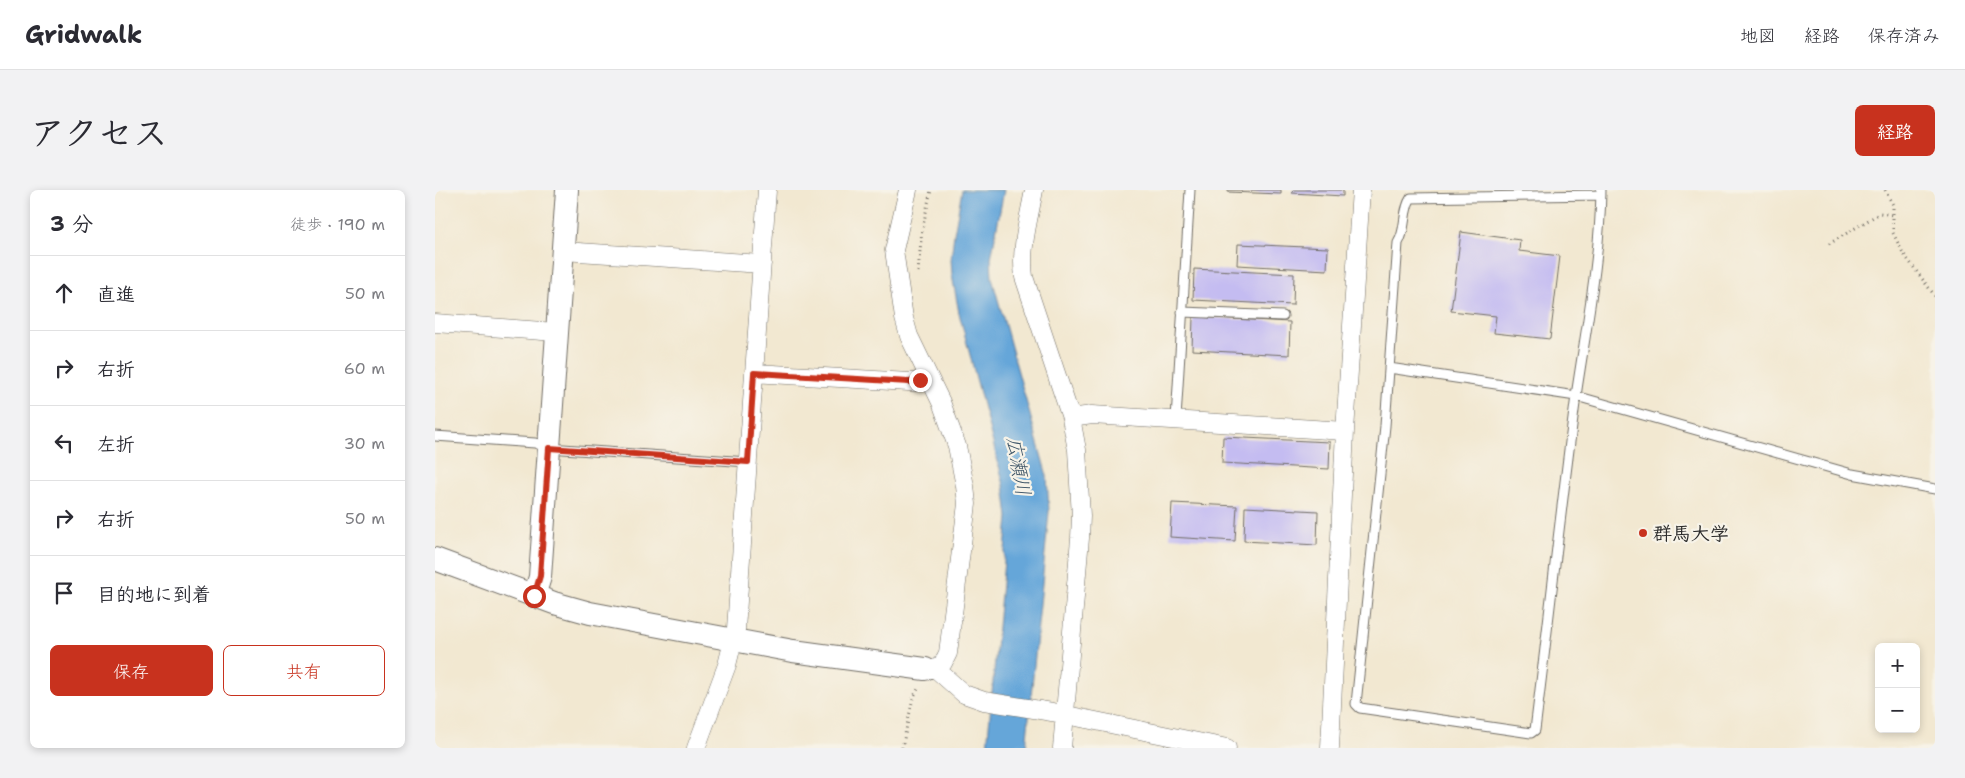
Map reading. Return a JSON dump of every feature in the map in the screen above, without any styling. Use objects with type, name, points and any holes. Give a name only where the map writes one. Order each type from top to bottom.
[{"type":"street","points":[[534,596],[540,576],[567,190]]},
{"type":"street","points":[[696,748],[727,665],[734,640],[767,190]]},
{"type":"street","points":[[908,190],[894,250],[904,318],[909,336],[941,402],[957,446],[967,504],[948,653],[943,663],[931,669]]},
{"type":"street","points":[[1034,190],[1024,242],[1024,277],[1071,418],[1077,450],[1081,516],[1059,714],[1062,748]]},
{"type":"street","points":[[1330,748],[1345,431],[1361,190]]},
{"type":"street","points":[[563,251],[762,264]]},
{"type":"street","points":[[435,323],[556,332]]},
{"type":"street","points":[[754,373],[909,382],[915,382],[928,376]]},
{"type":"street","points":[[1071,418],[1092,415],[1345,431]]},
{"type":"street","points":[[435,559],[534,596],[590,613],[799,652],[931,669],[964,694],[984,701],[1227,748]]},
{"type":"lane","points":[[1176,419],[1190,190]]},
{"type":"lane","points":[[1601,193],[1601,218],[1589,318],[1576,396],[1535,730],[1531,732],[1360,708],[1356,704],[1385,426],[1389,368],[1398,243],[1403,235],[1407,203],[1411,198],[1601,193]]},
{"type":"lane","points":[[1182,312],[1283,316]]},
{"type":"lane","points":[[1389,368],[1576,396],[1852,474],[1935,489]]},
{"type":"lane","points":[[435,436],[535,443],[549,448],[748,462]]},
{"type":"path","points":[[918,279],[922,230],[931,190]]},
{"type":"path","points":[[1885,190],[1893,205],[1893,233],[1903,253],[1935,296]]},
{"type":"path","points":[[1829,244],[1880,214],[1893,215]]},
{"type":"path","points":[[902,748],[913,698],[931,669]]},
{"type":"water","name":"広瀬川","points":[[962,190],[1004,190],[991,258],[992,278],[1047,476],[1049,512],[1026,748],[987,748],[1008,517],[1004,485],[959,313],[952,275],[951,259]]},
{"type":"building","points":[[1228,190],[1281,190],[1281,194],[1228,192]]},
{"type":"building","points":[[1293,190],[1343,190],[1343,196],[1292,193]]},
{"type":"building","points":[[1461,232],[1520,240],[1519,251],[1560,256],[1550,339],[1494,333],[1496,316],[1451,311]]},
{"type":"building","points":[[1238,244],[1328,248],[1327,270],[1237,265]]},
{"type":"building","points":[[1194,269],[1294,274],[1293,305],[1193,300]]},
{"type":"building","points":[[1193,317],[1290,322],[1289,355],[1192,350]]},
{"type":"building","points":[[1223,437],[1330,442],[1329,469],[1222,463]]},
{"type":"building","points":[[1172,503],[1237,506],[1235,541],[1170,537]]},
{"type":"building","points":[[1245,507],[1318,511],[1317,545],[1244,541]]},
{"type":"place","name":"群馬大学","points":[[1643,533]]},
{"type":"route","points":[[534,596],[540,576],[549,448],[748,462],[754,373],[909,382],[920,380]]}]
